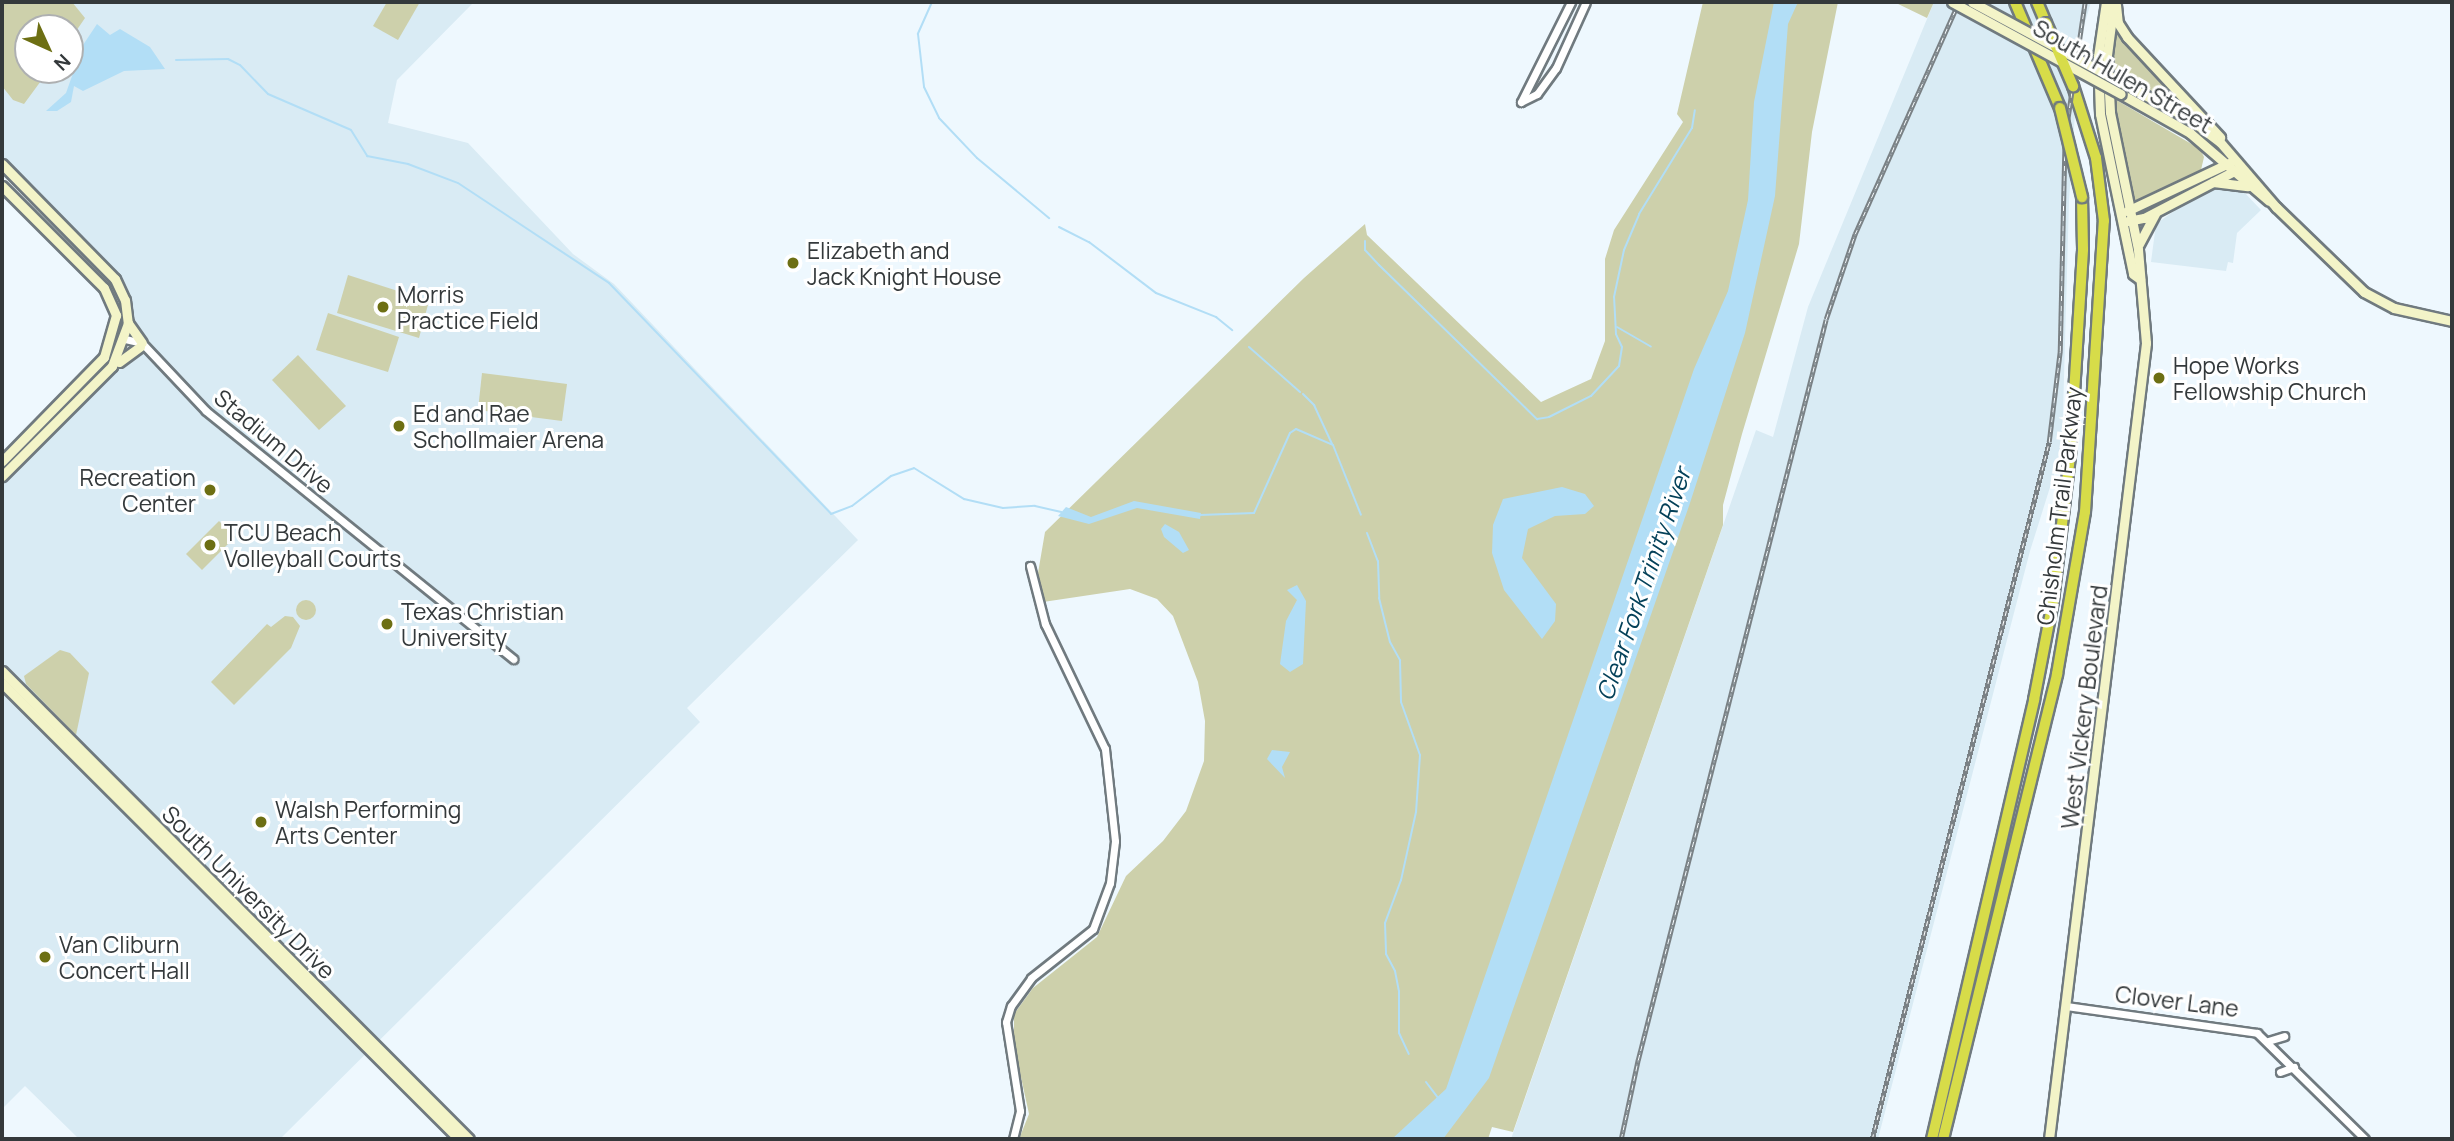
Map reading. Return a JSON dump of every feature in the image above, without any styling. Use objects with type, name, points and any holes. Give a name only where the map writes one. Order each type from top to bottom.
[{"type":"highway","name":"Chisholm Trail Parkway","points":[[1932,1139],[2045,651],[2070,457],[2074,403],[2082,197],[2069,134],[2015,2]]},
{"type":"highway","name":"Chisholm Trail Parkway","points":[[1943,1139],[2057,674],[2090,468],[2102,194],[2083,113],[2037,2]]},
{"type":"main road","name":"South Hulen Street","points":[[1952,2],[2124,90],[2188,118],[2273,204]]},
{"type":"main road","name":"South Hulen Street","points":[[1972,2],[2124,90]]},
{"type":"main road","name":"West Vickery Boulevard","points":[[2049,1139],[2146,332],[2138,249],[2127,216],[2098,99],[2100,33],[2106,2]]},
{"type":"main road","name":"West Vickery Boulevard","points":[[2115,2],[2108,32],[2108,98],[2127,216],[2133,274],[2140,279]]},
{"type":"main road","points":[[2115,2],[2122,31],[2196,108],[2235,165]]},
{"type":"main road","points":[[2,164],[115,279],[125,300],[128,323],[118,358],[2,476]]},
{"type":"main road","name":"South Hulen Street","points":[[2235,165],[2251,187],[2273,204]]},
{"type":"main road","points":[[2127,216],[2235,165]]},
{"type":"main road","points":[[2127,216],[2159,209],[2235,165]]},
{"type":"main road","points":[[2208,183],[2251,187]]},
{"type":"main road","points":[[2,186],[104,288],[125,339]]},
{"type":"main road","points":[[2273,204],[2364,292],[2394,308],[2452,321]]},
{"type":"main road","points":[[2138,249],[2142,233],[2159,209]]},
{"type":"main road","points":[[109,347],[116,315]]},
{"type":"main road","points":[[97,382],[144,347],[128,323]]},
{"type":"main road","points":[[2,469],[3,459],[109,347],[125,339]]},
{"type":"main road","points":[[15,463],[15,455],[36,426]]},
{"type":"main road","name":"South University Drive","points":[[2,671],[469,1139]]},
{"type":"main road","name":"South University Drive","points":[[2,682],[459,1139]]},
{"type":"street","points":[[1572,2],[1521,102],[1537,94],[1556,68],[1586,2]]},
{"type":"street","points":[[125,339],[144,347]]},
{"type":"street","name":"Stadium Drive","points":[[144,347],[206,411],[513,659]]},
{"type":"street","points":[[1013,1139],[1020,1111],[1006,1022],[1011,1006],[1031,978],[1093,929],[1110,883],[1115,841],[1105,749],[1045,624],[1030,566]]},
{"type":"street","name":"Clover Lane","points":[[2066,1006],[2246,1029],[2268,1041],[2365,1139]]},
{"type":"street","points":[[2268,1041],[2284,1036]]},
{"type":"street","points":[[2280,1072],[2294,1067]]},
{"type":"shaded area","name":"Texas Christian University","points":[[2,2],[474,2],[397,80],[388,123],[468,143],[573,254],[614,284],[858,540],[687,708],[700,722],[280,1139],[79,1139],[25,1086],[2,1109],[2,484],[147,341],[136,330],[124,284],[2,160]]},
{"type":"shaded area","points":[[1934,2],[2091,2],[2080,40],[2069,201],[2062,449],[2030,551],[1878,1139],[1511,1139],[1756,430],[1773,437],[1808,307]]},
{"type":"shaded area","points":[[2222,186],[2244,192],[2261,210],[2237,233],[2233,263],[2228,262],[2226,271],[2151,262],[2156,224],[2188,201]]},
{"type":"green space","points":[[2,2],[72,2],[82,14],[14,14],[14,84],[39,84],[24,104],[13,100],[2,86]]},
{"type":"green space","points":[[387,2],[420,2],[398,40],[373,26]]},
{"type":"green space","points":[[1703,2],[1838,2],[1812,132],[1799,244],[1742,434],[1723,505],[1723,525],[1513,1132],[1492,1127],[1488,1139],[1019,1139],[1029,1114],[1014,1045],[1014,1014],[1033,988],[1097,937],[1126,876],[1163,841],[1186,811],[1204,761],[1205,721],[1198,682],[1173,616],[1157,599],[1130,589],[1043,602],[1038,573],[1045,532],[1304,278],[1365,224],[1367,235],[1541,402],[1591,379],[1605,341],[1605,259],[1614,230],[1683,122],[1677,114]]},
{"type":"green space","points":[[1894,2],[1934,2],[1927,18]]},
{"type":"green space","points":[[2113,19],[2125,41],[2203,124],[2128,81],[2130,75],[2120,70],[2111,71]]},
{"type":"green space","points":[[2113,98],[2200,149],[2204,157],[2201,170],[2134,202]]},
{"type":"green space","name":"Morris Practice Field","points":[[348,275],[429,301],[419,338],[337,313]]},
{"type":"green space","name":"Morris Practice Field","points":[[328,313],[399,337],[388,372],[316,350]]},
{"type":"green space","points":[[298,355],[346,406],[319,430],[272,380]]},
{"type":"green space","points":[[482,373],[567,384],[562,421],[478,410]]},
{"type":"green space","name":"TCU Beach Volleyball Courts","points":[[219,521],[235,537],[202,570],[186,554]]},
{"type":"green space","points":[[306,600],[313,603],[316,610],[313,617],[306,620],[299,617],[296,610],[299,603]]},
{"type":"green space","points":[[285,616],[293,617],[300,626],[291,648],[234,705],[211,682],[267,624],[271,627]]},
{"type":"green space","points":[[60,650],[70,653],[89,673],[76,735],[26,684],[24,676]]},
{"type":"water","name":"Clear Fork Trinity River","points":[[1774,2],[1798,2],[1788,24],[1775,196],[1745,333],[1689,506],[1489,1078],[1443,1139],[1392,1139],[1446,1089],[1694,369],[1728,291],[1748,200],[1754,102]]},
{"type":"water","points":[[97,24],[110,35],[120,29],[150,47],[165,69],[124,71],[83,91],[74,86],[71,102],[57,111],[46,111],[66,93],[69,84],[84,84],[84,44]]},
{"type":"water","points":[[1562,487],[1585,494],[1594,506],[1585,514],[1555,516],[1528,529],[1522,558],[1556,604],[1555,621],[1542,639],[1504,590],[1492,553],[1493,525],[1503,499]]},
{"type":"water","points":[[1134,501],[1201,513],[1200,519],[1137,508],[1089,524],[1058,516],[1066,507],[1091,517]]},
{"type":"water","points":[[1165,524],[1179,532],[1189,550],[1183,553],[1164,537],[1161,529]]},
{"type":"water","points":[[1297,585],[1306,601],[1303,664],[1290,672],[1280,664],[1286,621],[1297,600],[1287,590]]},
{"type":"water","points":[[1272,750],[1290,752],[1282,767],[1285,778],[1267,759]]},
{"type":"waterway","points":[[932,2],[918,34],[924,87],[939,118],[977,158],[1049,218]]},
{"type":"waterway","points":[[176,60],[228,59],[240,65],[268,94],[351,130],[367,156],[408,164],[458,183],[609,283],[831,514],[852,506],[891,476],[914,468],[964,499],[1003,508],[1035,506],[1061,512]]},
{"type":"waterway","points":[[1365,241],[1365,250],[1379,265],[1537,419],[1549,417],[1591,396],[1619,366],[1622,347],[1616,334],[1614,297],[1624,250],[1639,214],[1692,128],[1695,110]]},
{"type":"waterway","points":[[1059,227],[1089,242],[1156,293],[1216,317],[1232,330]]},
{"type":"waterway","points":[[1617,327],[1651,347]]},
{"type":"waterway","points":[[1249,347],[1300,392]]},
{"type":"waterway","points":[[1303,394],[1314,405],[1332,444]]},
{"type":"waterway","points":[[1200,515],[1254,513],[1290,433],[1296,429],[1333,445],[1361,515]]},
{"type":"waterway","points":[[1367,533],[1378,561],[1379,598],[1390,642],[1400,660],[1401,702],[1420,755],[1416,812],[1401,880],[1385,923],[1386,954],[1395,971],[1399,991],[1399,1033],[1409,1054]]},
{"type":"waterway","points":[[1426,1082],[1438,1098]]},
{"type":"railway","points":[[1621,1139],[1638,1060],[1826,319],[1855,234],[1959,2]]},
{"type":"railway","points":[[1872,1139],[2049,442],[2060,351],[2065,137],[2085,2]]},
{"type":"place","name":"Elizabeth and Jack Knight House","points":[[793,263]]},
{"type":"place","name":"Morris Practice Field","points":[[383,307]]},
{"type":"place","name":"Hope Works Fellowship Church","points":[[2159,378]]},
{"type":"place","name":"Ed and Rae Schollmaier Arena","points":[[399,426]]},
{"type":"place","name":"Recreation Center","points":[[210,490]]},
{"type":"place","name":"TCU Beach Volleyball Courts","points":[[210,545]]},
{"type":"place","name":"Texas Christian University","points":[[387,624]]},
{"type":"place","name":"Walsh Performing Arts Center","points":[[261,822]]},
{"type":"place","name":"Van Cliburn Concert Hall","points":[[45,957]]}]
